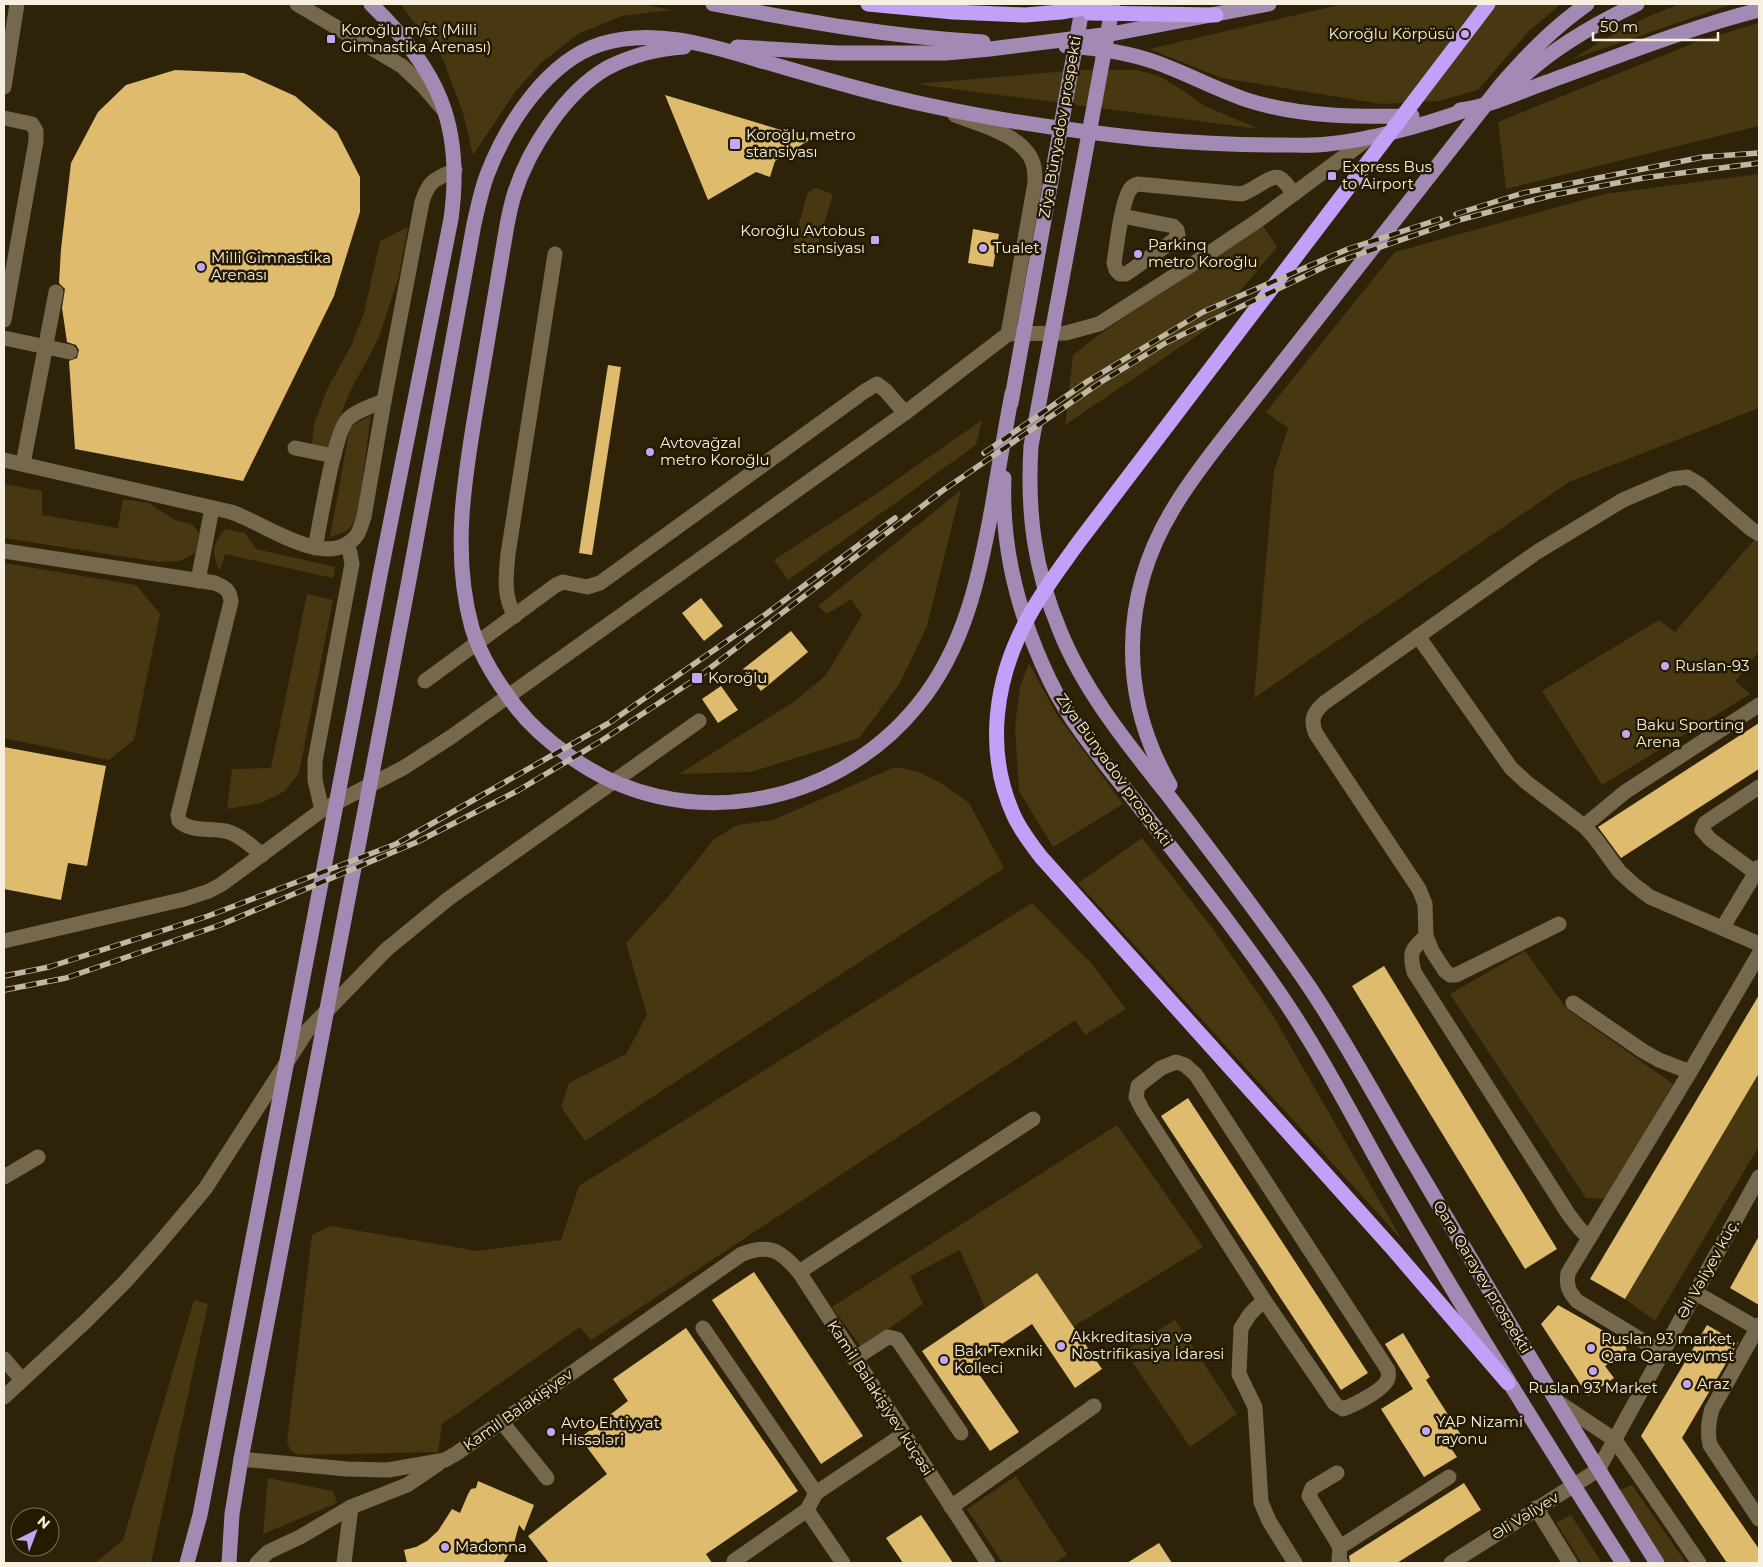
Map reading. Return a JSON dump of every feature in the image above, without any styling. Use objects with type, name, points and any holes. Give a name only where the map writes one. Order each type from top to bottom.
[{"type":"highway","points":[[868,4],[924,10],[1025,15],[1061,12],[1105,4]]},
{"type":"highway","points":[[1488,4],[1078,543],[1029,615],[1014,645],[1007,665],[998,704],[997,736],[998,761],[1014,816],[1041,857],[1392,1248],[1508,1383]]},
{"type":"highway","points":[[1061,12],[1216,15]]},
{"type":"main road","points":[[187,1563],[200,1515],[380,575],[451,219],[454,195],[455,170],[452,143],[445,111],[435,84],[418,56],[396,27],[371,4]]},
{"type":"main road","points":[[713,4],[822,25],[888,34],[939,40],[1037,43],[1131,54],[1158,63],[1247,100],[1302,112],[1340,115],[1412,116],[1469,109]]},
{"type":"main road","name":"Ziya Bünyadov prospekti","points":[[1083,4],[1012,394],[1004,493],[1006,542],[1017,596],[1032,642],[1051,684],[1105,762],[1226,920],[1286,1004]]},
{"type":"main road","name":"Ziya Bünyadov prospekti","points":[[1113,4],[1031,446],[1029,483],[1031,521],[1036,552],[1060,631],[1077,666],[1111,721],[1221,864],[1311,989]]},
{"type":"main road","points":[[1216,15],[1239,4]]},
{"type":"main road","points":[[1012,394],[983,560],[968,611],[951,653],[917,705],[898,726],[842,768],[812,784],[792,792],[767,798],[726,802],[676,801],[646,794],[608,781],[543,737],[500,686],[484,660],[473,630],[464,593],[460,525],[464,480],[507,225],[514,195],[527,160],[538,140],[555,117],[581,88],[608,68],[638,55],[674,47],[709,46],[838,53],[946,53],[1130,30],[1270,4]]},
{"type":"main road","points":[[1221,864],[1181,805],[1158,765],[1148,741],[1135,686],[1132,650],[1134,620],[1140,588],[1152,552],[1172,511],[1221,441],[1501,85],[1531,51],[1555,28],[1586,4]]},
{"type":"main road","points":[[1456,143],[1524,74],[1549,54],[1576,36],[1637,4]]},
{"type":"main road","points":[[229,1563],[232,1514],[241,1459],[281,1258],[476,216],[486,176],[512,124],[547,79],[566,62],[586,50],[626,39],[657,38],[709,46],[857,88],[937,108],[1034,126],[1187,143],[1244,145],[1328,144],[1370,137],[1423,124],[1700,28],[1759,10]]},
{"type":"main road","name":"Qara Qarayev prospekti","points":[[1311,989],[1598,1470],[1658,1563]]},
{"type":"main road","name":"Qara Qarayev prospekti","points":[[1286,1004],[1313,1045],[1394,1189],[1508,1383],[1623,1563]]},
{"type":"street","points":[[4,87],[17,4]]},
{"type":"street","points":[[296,4],[402,66],[445,111]]},
{"type":"street","points":[[937,108],[1006,134],[1029,154],[1034,166],[1035,183],[1008,334]]},
{"type":"street","points":[[4,118],[32,124],[36,130],[35,150],[4,320]]},
{"type":"street","points":[[4,941],[209,891],[240,872],[322,810],[389,776],[437,746],[905,413],[1008,334],[1066,333],[1099,324],[1260,219],[1370,137]]},
{"type":"street","points":[[4,460],[243,516],[285,537],[315,548],[334,548],[346,545],[358,534],[364,517],[422,202],[426,189],[433,180],[455,170]]},
{"type":"street","points":[[1122,216],[1173,226],[1177,230],[1178,235],[1174,240],[1126,274],[1120,274],[1116,270],[1114,263],[1122,216],[1129,191],[1133,186],[1138,184],[1241,194],[1248,193],[1276,176],[1282,179],[1294,194]]},
{"type":"street","points":[[515,616],[510,608],[507,596],[508,554],[555,254]]},
{"type":"street","points":[[23,464],[56,292]]},
{"type":"street","points":[[4,338],[70,352]]},
{"type":"street","points":[[425,681],[556,585],[563,582],[587,587],[600,583],[877,384],[885,390],[905,413]]},
{"type":"street","points":[[315,548],[334,456],[342,428],[352,416],[384,401]]},
{"type":"street","points":[[296,448],[334,456]]},
{"type":"street","points":[[1558,924],[1456,975],[1450,975],[1445,971],[1432,951],[1426,936],[1425,904],[1419,889],[1316,734],[1312,725],[1313,716],[1324,703],[1537,552],[1623,500],[1672,479],[1686,477],[1699,484],[1759,534]]},
{"type":"street","points":[[198,581],[212,508]]},
{"type":"street","points":[[322,810],[315,780],[315,761],[352,564],[346,545]]},
{"type":"street","points":[[4,550],[215,583],[225,587],[230,592],[231,602],[178,814],[179,821],[185,827],[229,832],[251,845],[262,855]]},
{"type":"street","points":[[1418,636],[1512,768],[1526,782],[1584,826],[1619,870],[1650,896],[1759,944]]},
{"type":"street","points":[[1584,826],[1625,792],[1759,705]]},
{"type":"street","points":[[4,1397],[86,1321],[125,1282],[156,1246],[205,1188],[307,1031],[387,948],[448,899],[699,721]]},
{"type":"street","points":[[1723,928],[1758,870],[1711,840],[1702,830],[1705,823],[1759,786]]},
{"type":"street","points":[[1426,936],[1411,952],[1410,958],[1414,972],[1569,1215],[1589,1238]]},
{"type":"street","points":[[1662,1352],[1578,1302],[1570,1292],[1567,1284],[1568,1273],[1759,954]]},
{"type":"street","points":[[1573,1003],[1643,1052],[1690,1072]]},
{"type":"street","points":[[1176,1062],[1185,1065],[1196,1075],[1388,1370],[1388,1378],[1383,1387],[1343,1409],[1335,1404],[1264,1300],[1136,1097],[1138,1086],[1161,1068],[1176,1062]]},
{"type":"street","points":[[799,1272],[1034,1119]]},
{"type":"street","points":[[4,1178],[38,1157]]},
{"type":"street","name":"Əli Vəliyev küç.","points":[[1598,1470],[1759,1177]]},
{"type":"street","name":"Kamil Balakişiyev küçəsi","points":[[761,1248],[774,1250],[787,1258],[799,1272],[988,1563]]},
{"type":"street","name":"Kamil Balakişiyev","points":[[241,1459],[347,1469],[388,1470],[445,1460],[742,1254],[761,1248]]},
{"type":"street","points":[[1696,1292],[1758,1326],[1712,1409],[1708,1421],[1708,1434],[1710,1446],[1759,1519]]},
{"type":"street","points":[[1264,1300],[1250,1314],[1241,1328],[1239,1374],[1255,1407],[1262,1502],[1269,1521],[1294,1563]]},
{"type":"street","points":[[703,1328],[816,1493]]},
{"type":"street","points":[[854,1359],[888,1337],[897,1339],[961,1433]]},
{"type":"street","points":[[4,1359],[22,1380]]},
{"type":"street","points":[[1558,1402],[1615,1440],[1698,1563]]},
{"type":"street","points":[[951,1507],[1094,1406]]},
{"type":"street","points":[[501,1421],[547,1478]]},
{"type":"street","points":[[734,1562],[807,1510],[816,1493],[904,1434]]},
{"type":"street","points":[[257,1563],[268,1552],[300,1537],[351,1507],[407,1485],[445,1460]]},
{"type":"street","name":"Əli Vəliyev","points":[[1451,1563],[1598,1470]]},
{"type":"street","points":[[1336,1473],[1312,1488],[1309,1496],[1340,1547],[1339,1560],[1341,1563]]},
{"type":"street","points":[[1340,1547],[1449,1477]]},
{"type":"street","points":[[344,1563],[351,1507]]},
{"type":"street","points":[[1536,1508],[1570,1563]]},
{"type":"street","points":[[807,1510],[843,1563]]},
{"type":"shaded area","points":[[400,4],[641,4],[672,10],[622,16],[578,34],[541,63],[515,92],[473,155],[464,116],[443,59]]},
{"type":"shaded area","points":[[1343,4],[1561,4],[1529,31],[1478,90],[1438,101],[1382,104],[1222,78],[1149,49]]},
{"type":"shaded area","points":[[1680,4],[1732,4],[1573,59],[1625,28],[1651,15]]},
{"type":"shaded area","points":[[1759,23],[1759,126],[1506,189],[1498,122],[1699,41]]},
{"type":"shaded area","points":[[1079,70],[1137,70],[1159,76],[1205,106],[1259,129],[916,84]]},
{"type":"shaded area","points":[[1759,174],[1759,408],[1569,482],[1254,698],[1274,471],[1288,428],[1266,412],[1395,252],[1605,194]]},
{"type":"shaded area","points":[[816,188],[833,194],[816,251],[793,244],[808,192]]},
{"type":"shaded area","points":[[1263,226],[1277,247],[1211,326],[1065,425],[1073,355],[1108,328]]},
{"type":"shaded area","points":[[408,227],[398,279],[379,337],[349,394],[327,449],[312,444],[314,424],[327,390],[352,344],[364,313],[380,241]]},
{"type":"shaded area","points":[[371,415],[358,512],[351,527],[341,534],[330,537],[350,427]]},
{"type":"shaded area","points":[[982,420],[976,445],[788,580],[774,560],[879,492]]},
{"type":"shaded area","points":[[4,484],[42,491],[42,515],[118,528],[123,499],[149,503],[175,520],[192,524],[199,533],[195,553],[180,561],[159,562],[4,538]]},
{"type":"shaded area","points":[[961,490],[927,626],[900,683],[859,738],[751,772],[679,774],[795,701],[826,675],[862,615],[851,599],[827,614],[818,606]]},
{"type":"shaded area","points":[[225,529],[245,533],[256,549],[335,567],[333,578],[225,554],[220,571],[215,559],[214,549],[217,540]]},
{"type":"shaded area","name":"Ruslan-93","points":[[1755,539],[1759,542],[1759,651],[1735,681],[1750,694],[1602,785],[1542,691],[1659,620],[1675,632]]},
{"type":"shaded area","points":[[4,563],[136,585],[160,614],[134,740],[109,760],[4,738]]},
{"type":"shaded area","points":[[307,594],[333,600],[299,773],[285,791],[261,803],[227,809],[232,769],[271,768]]},
{"type":"shaded area","points":[[1029,663],[1057,715],[1123,804],[1053,847],[1019,791],[1015,727],[1020,687]]},
{"type":"shaded area","points":[[895,767],[919,772],[943,784],[969,803],[1004,868],[585,1141],[561,1107],[569,1083],[626,1054],[647,1015],[626,943],[668,897],[714,839],[738,825],[773,820]]},
{"type":"shaded area","points":[[1142,838],[1216,933],[1272,1014],[1402,1240],[1078,883]]},
{"type":"shaded area","points":[[1032,903],[1092,964],[1126,1009],[1085,1035],[1075,1020],[591,1340],[580,1327],[442,1424],[438,1452],[299,1455],[290,1450],[287,1441],[312,1235],[331,1226],[477,1251],[561,1240],[579,1186]]},
{"type":"shaded area","points":[[1525,951],[1567,1009],[1673,1084],[1606,1199],[1586,1198],[1450,994]]},
{"type":"shaded area","points":[[1759,1073],[1759,1146],[1655,1321],[1625,1299]]},
{"type":"shaded area","points":[[1117,1125],[1203,1247],[1073,1327],[1037,1273],[985,1308],[960,1250],[910,1276],[923,1304],[862,1348],[832,1307]]},
{"type":"shaded area","points":[[194,1300],[208,1304],[151,1563],[95,1563],[123,1540]]},
{"type":"shaded area","points":[[1175,1320],[1237,1414],[1190,1447],[1125,1351]]},
{"type":"shaded area","points":[[1016,1476],[1067,1555],[1054,1563],[1003,1563],[967,1509]]},
{"type":"shaded area","points":[[268,1478],[333,1491],[337,1503],[263,1534]]},
{"type":"shaded area","points":[[1632,1485],[1686,1563],[1666,1563],[1619,1490]]},
{"type":"shaded area","points":[[1571,1515],[1602,1563],[1582,1563],[1556,1523]]},
{"type":"building","name":"Milli Gimnastika Arenası","points":[[175,70],[244,73],[295,96],[337,132],[360,177],[360,212],[334,296],[243,481],[75,449],[69,361],[77,358],[79,350],[76,345],[67,342],[62,308],[65,289],[59,283],[71,163],[98,112],[126,85]]},
{"type":"building","name":"Koroğlu metro stansiyası","points":[[665,95],[811,139],[775,161],[770,177],[756,172],[708,200]]},
{"type":"building","name":"Tualet","points":[[973,229],[999,234],[993,267],[968,263]]},
{"type":"building","points":[[608,365],[621,367],[592,555],[579,553]]},
{"type":"building","points":[[701,598],[723,626],[704,641],[682,613]]},
{"type":"building","points":[[791,631],[808,652],[761,691],[743,669]]},
{"type":"building","points":[[721,686],[738,710],[718,723],[702,699]]},
{"type":"building","points":[[1759,723],[1759,769],[1621,858],[1598,827]]},
{"type":"building","points":[[4,747],[106,766],[87,866],[68,863],[61,900],[4,889]]},
{"type":"building","points":[[1384,966],[1557,1249],[1525,1269],[1352,986]]},
{"type":"building","points":[[1759,995],[1759,1073],[1625,1299],[1590,1279]]},
{"type":"building","points":[[1188,1098],[1368,1373],[1341,1390],[1161,1116]]},
{"type":"building","points":[[1759,1236],[1759,1305],[1730,1288]]},
{"type":"building","points":[[754,1272],[863,1436],[821,1464],[712,1300]]},
{"type":"building","points":[[1037,1273],[1102,1369],[1075,1388],[1032,1324],[972,1364],[1019,1432],[990,1451],[922,1351]]},
{"type":"building","name":"Ruslan 93 market, Qara Qarayev mst","points":[[1558,1305],[1625,1343],[1627,1352],[1605,1366],[1614,1378],[1588,1396],[1541,1324]]},
{"type":"building","points":[[1707,1325],[1738,1343],[1682,1438],[1759,1549],[1759,1563],[1727,1563],[1641,1436]]},
{"type":"building","points":[[686,1328],[798,1491],[706,1554],[712,1563],[549,1563],[528,1536],[607,1474],[580,1438],[628,1401],[613,1379]]},
{"type":"building","points":[[1403,1333],[1430,1377],[1426,1380],[1461,1435],[1448,1444],[1457,1457],[1424,1477],[1381,1409],[1413,1389],[1385,1344]]},
{"type":"building","points":[[478,1481],[534,1505],[524,1531],[519,1525],[513,1547],[503,1563],[407,1563],[404,1550],[416,1547],[427,1541],[438,1531],[452,1509],[460,1513],[468,1494],[471,1489],[476,1488]]},
{"type":"building","points":[[1464,1483],[1481,1510],[1397,1563],[1350,1563],[1349,1556]]},
{"type":"building","points":[[921,1515],[953,1563],[903,1563],[886,1538]]},
{"type":"building","points":[[1159,1543],[1172,1563],[1127,1563]]},
{"type":"railway","points":[[1456,214],[1523,193],[1703,157],[1759,153]]},
{"type":"railway","points":[[4,990],[66,978],[220,925],[417,842],[519,790],[601,741],[697,678],[942,491],[1101,382],[1167,342],[1328,265],[1459,220],[1553,195],[1643,178],[1759,163]]},
{"type":"railway","points":[[984,453],[1088,381],[1203,312],[1348,249],[1440,219]]},
{"type":"railway","points":[[4,976],[49,967],[208,916],[396,844],[609,723],[766,614],[895,518]]},
{"type":"place","name":"Koroğlu Körpüsü","points":[[1465,34]]},
{"type":"place","name":"Koroğlu m/st (Milli Gimnastika Arenası)","points":[[331,39]]},
{"type":"place","name":"Koroğlu metro stansiyası","points":[[735,144]]},
{"type":"place","name":"Express Bus to Airport","points":[[1332,176]]},
{"type":"place","name":"Koroğlu Avtobus stansiyası","points":[[875,240]]},
{"type":"place","name":"Tualet","points":[[983,248]]},
{"type":"place","name":"Parkinq metro Koroğlu","points":[[1138,254]]},
{"type":"place","name":"Milli Gimnastika Arenası","points":[[201,267]]},
{"type":"place","name":"Avtovağzal metro Koroğlu","points":[[650,452]]},
{"type":"place","name":"Ruslan-93","points":[[1665,666]]},
{"type":"place","name":"Koroğlu","points":[[697,678]]},
{"type":"place","name":"Baku Sporting Arena","points":[[1626,734]]},
{"type":"place","name":"Akkreditasiya və Nostrifikasiya İdarəsi","points":[[1061,1346]]},
{"type":"place","name":"Ruslan 93 market, Qara Qarayev mst","points":[[1591,1348]]},
{"type":"place","name":"Bakı Texniki Kolleci","points":[[944,1360]]},
{"type":"place","name":"Ruslan 93 Market","points":[[1593,1371]]},
{"type":"place","name":"Araz","points":[[1687,1384]]},
{"type":"place","name":"YAP Nizami rayonu","points":[[1426,1431]]},
{"type":"place","name":"Avto Ehtiyyat Hissәlәri","points":[[551,1432]]},
{"type":"place","name":"Madonna","points":[[445,1547]]}]
